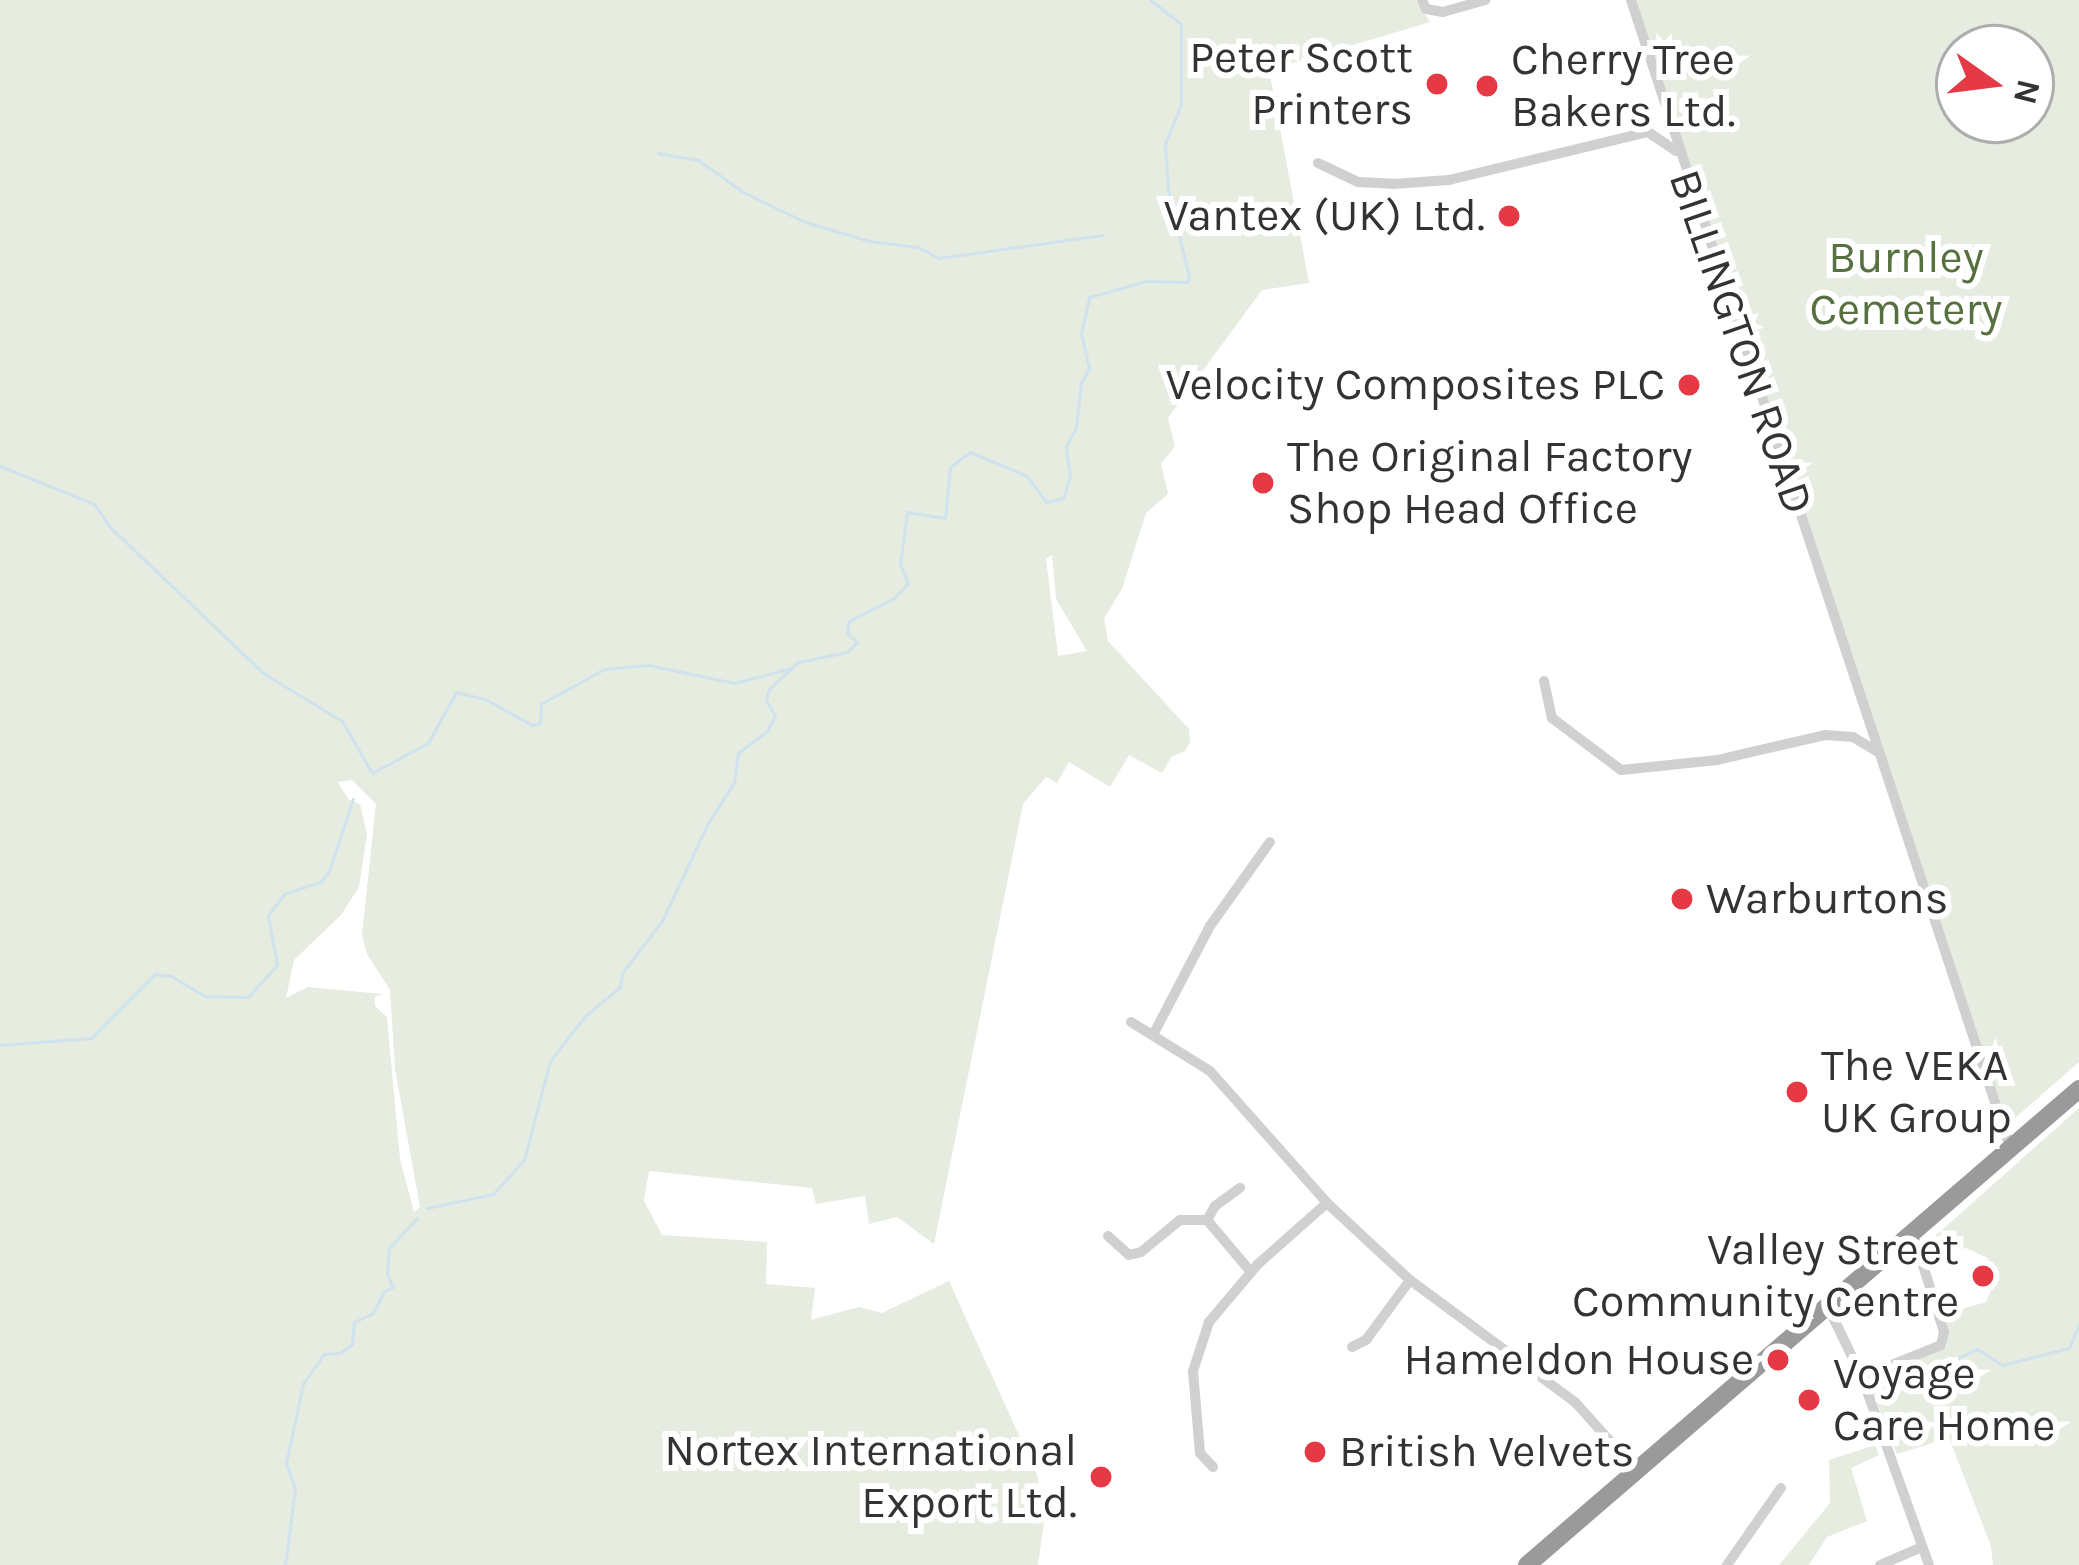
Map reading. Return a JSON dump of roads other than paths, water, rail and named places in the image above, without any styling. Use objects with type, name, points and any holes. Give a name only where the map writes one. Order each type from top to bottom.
[{"type":"highway","points":[[1528,1565],[1914,1237],[2079,1089]]},
{"type":"street","points":[[1422,0],[1426,9],[1442,12],[1485,0]]},
{"type":"street","points":[[1631,0],[1679,153]]},
{"type":"street","name":"BILLINGTON ROAD","points":[[1318,163],[1358,182],[1393,184],[1449,180],[1648,131],[1679,153],[2011,1149]]},
{"type":"street","points":[[1544,681],[1552,718],[1621,770],[1717,760],[1825,734],[1853,737],[1878,752]]},
{"type":"street","points":[[1153,1035],[1210,926],[1270,842]]},
{"type":"street","points":[[1131,1022],[1210,1071],[1328,1203],[1410,1280],[1575,1402],[1637,1472]]},
{"type":"street","points":[[1207,1220],[1215,1206],[1240,1188]]},
{"type":"street","points":[[1213,1467],[1200,1453],[1193,1371],[1209,1322],[1251,1272],[1328,1203]]},
{"type":"street","points":[[1108,1236],[1129,1255],[1141,1252],[1180,1220],[1207,1220],[1251,1272]]},
{"type":"street","points":[[1862,1377],[1941,1345],[1944,1332],[1914,1237]]},
{"type":"street","points":[[1352,1347],[1366,1340],[1410,1280]]},
{"type":"street","points":[[1829,1309],[1862,1377],[1929,1565]]},
{"type":"street","points":[[1727,1565],[1781,1488]]},
{"type":"street","points":[[1880,1565],[1922,1547]]},
{"type":"waterway","points":[[427,1208],[493,1194],[524,1160],[550,1061],[584,1017],[620,987],[622,973],[662,921],[708,823],[734,782],[738,753],[767,731],[775,716],[766,700],[769,689],[798,662],[847,652],[857,642],[847,633],[849,621],[894,598],[908,583],[900,564],[907,512],[945,518],[950,467],[970,452],[1027,476],[1046,502],[1063,498],[1070,476],[1066,446],[1076,428],[1081,383],[1089,368],[1081,333],[1089,297],[1147,281],[1187,282],[1189,277],[1168,190],[1165,144],[1181,104],[1181,24],[1150,0]]},
{"type":"waterway","points":[[658,153],[698,160],[743,192],[805,222],[869,241],[918,247],[939,258],[1102,235]]},
{"type":"waterway","points":[[0,466],[94,504],[111,528],[263,673],[342,721],[372,773],[428,743],[456,692],[485,699],[532,725],[540,723],[541,704],[604,669],[649,665],[734,683],[791,668]]},
{"type":"waterway","points":[[0,1045],[91,1038],[155,974],[171,976],[204,996],[248,997],[277,965],[268,916],[284,894],[321,881],[329,871],[353,799]]},
{"type":"waterway","points":[[285,1565],[295,1489],[286,1463],[303,1384],[324,1354],[340,1353],[352,1344],[354,1322],[373,1313],[384,1291],[393,1287],[387,1274],[389,1248],[417,1218]]},
{"type":"waterway","points":[[1934,1369],[1977,1349],[2002,1365],[2069,1348],[2079,1324]]},
{"type":"place","name":"Peter Scott Printers","points":[[1437,84]]},
{"type":"place","name":"Cherry Tree Bakers Ltd.","points":[[1487,86]]},
{"type":"place","name":"Vantex (UK) Ltd.","points":[[1509,216]]},
{"type":"place","name":"Velocity Composites PLC","points":[[1689,385]]},
{"type":"place","name":"The Original Factory Shop Head Office","points":[[1263,483]]},
{"type":"place","name":"Warburtons","points":[[1682,899]]},
{"type":"place","name":"The VEKA UK Group","points":[[1797,1092]]},
{"type":"place","name":"Valley Street Community Centre","points":[[1983,1276]]},
{"type":"place","name":"Hameldon House","points":[[1778,1360]]},
{"type":"place","name":"Voyage Care Home","points":[[1809,1400]]},
{"type":"place","name":"British Velvets","points":[[1315,1452]]},
{"type":"place","name":"Nortex International Export Ltd.","points":[[1101,1477]]},
{"type":"park label","name":"Burnley Cemetery","points":[[1906,284]]}]
